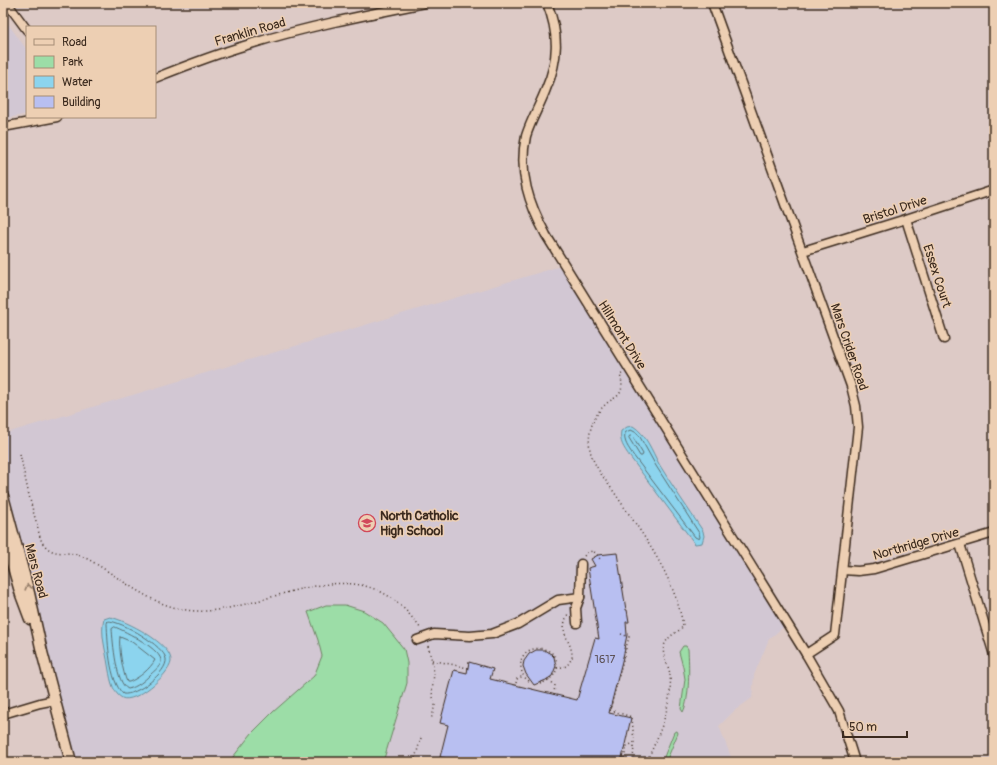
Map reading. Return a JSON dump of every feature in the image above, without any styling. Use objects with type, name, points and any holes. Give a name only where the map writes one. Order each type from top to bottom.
[{"type":"main road","name":"Mars Road","points":[[3,496],[71,762]]},
{"type":"main road","name":"Mars Road","points":[[3,532],[21,595],[42,652]]},
{"type":"street","points":[[7,3],[26,29]]},
{"type":"street","name":"Franklin Road","points":[[156,78],[248,44],[324,25],[425,3]]},
{"type":"street","name":"Hillmont Drive","points":[[547,3],[553,25],[556,53],[552,75],[526,137],[524,169],[527,193],[531,207],[546,236],[806,654]]},
{"type":"street","name":"Mars Crider Road","points":[[712,3],[763,148],[803,251],[851,386],[856,406],[858,427],[835,635],[806,654]]},
{"type":"street","points":[[3,127],[52,118]]},
{"type":"street","name":"Bristol Drive","points":[[803,251],[994,190]]},
{"type":"street","name":"Essex Court","points":[[906,219],[944,339]]},
{"type":"street","name":"Northridge Drive","points":[[843,570],[858,571],[874,569],[994,533]]},
{"type":"street","points":[[960,544],[994,656]]},
{"type":"street","points":[[577,623],[577,606],[580,597],[581,564]]},
{"type":"street","points":[[421,638],[434,634],[470,636],[492,634],[518,624],[558,600],[580,597]]},
{"type":"street","points":[[806,654],[839,711],[855,762]]},
{"type":"street","points":[[3,714],[55,700]]},
{"type":"path","points":[[622,374],[620,375],[622,385],[620,393],[601,409],[593,421],[590,437],[591,451],[598,468],[661,563],[673,590],[683,625],[681,629],[667,639],[664,648],[665,659],[670,674],[669,693],[660,730],[646,762]]},
{"type":"path","points":[[20,454],[33,513],[41,540],[46,547],[54,551],[75,554],[86,558],[142,594],[159,603],[184,610],[207,611],[232,608],[324,584],[352,584],[362,585],[377,591],[400,605],[412,618],[432,660],[434,673],[432,693],[435,705],[431,720]]},
{"type":"path","points":[[581,564],[584,555],[590,551],[594,551],[600,559]]},
{"type":"path","points":[[557,668],[567,666],[572,660],[572,649],[565,635],[564,624],[569,612],[577,606]]},
{"type":"path","points":[[621,634],[629,637],[610,710],[632,717],[634,743],[633,762]]},
{"type":"path","points":[[529,681],[523,676],[520,667],[521,660],[527,652],[535,648],[544,649],[552,654],[556,661],[557,668],[554,675],[549,680],[540,684]]},
{"type":"path","points":[[432,660],[468,668]]},
{"type":"path","points":[[516,683],[518,679],[523,676]]},
{"type":"path","points":[[549,680],[555,685],[554,693]]},
{"type":"path","points":[[414,762],[420,738]]},
{"type":"path","points":[[623,762],[627,746],[634,743]]},
{"type":"shaded area","points":[[3,17],[26,49],[26,114],[3,119]]},
{"type":"shaded area","name":"North Catholic High School","points":[[564,265],[787,624],[769,639],[754,675],[752,698],[734,711],[719,726],[733,762],[71,762],[3,496],[3,434]]},
{"type":"green space","points":[[326,605],[345,605],[364,611],[383,623],[404,649],[407,663],[407,683],[383,762],[229,762],[252,733],[273,712],[314,676],[322,656],[308,612]]},
{"type":"green space","points":[[683,646],[686,646],[688,649],[689,672],[687,699],[683,712],[681,709],[685,679],[679,652]]},
{"type":"green space","points":[[677,731],[678,733],[666,762],[662,762],[674,732]]},
{"type":"water","points":[[633,426],[642,433],[664,473],[703,531],[704,536],[702,543],[695,544],[624,448],[621,442],[621,431],[627,427]]},
{"type":"water","points":[[110,617],[126,623],[147,634],[157,641],[170,655],[171,662],[169,668],[158,681],[143,693],[128,699],[122,698],[115,692],[110,678],[104,642],[103,624],[104,619]]},
{"type":"building","points":[[617,553],[629,622],[626,622],[627,635],[625,649],[609,713],[631,718],[621,762],[461,762],[440,757],[448,725],[440,723],[454,670],[467,673],[469,662],[493,669],[490,679],[577,700],[595,638],[599,639],[588,568],[595,566],[591,559],[598,555]]},
{"type":"building","points":[[536,650],[544,650],[551,654],[554,657],[556,666],[552,676],[534,685],[526,674],[523,666],[524,661],[529,654]]},
{"type":"waterway","points":[[3,750],[5,753],[6,762]]},
{"type":"place","name":"North Catholic High School","points":[[367,523]]}]
